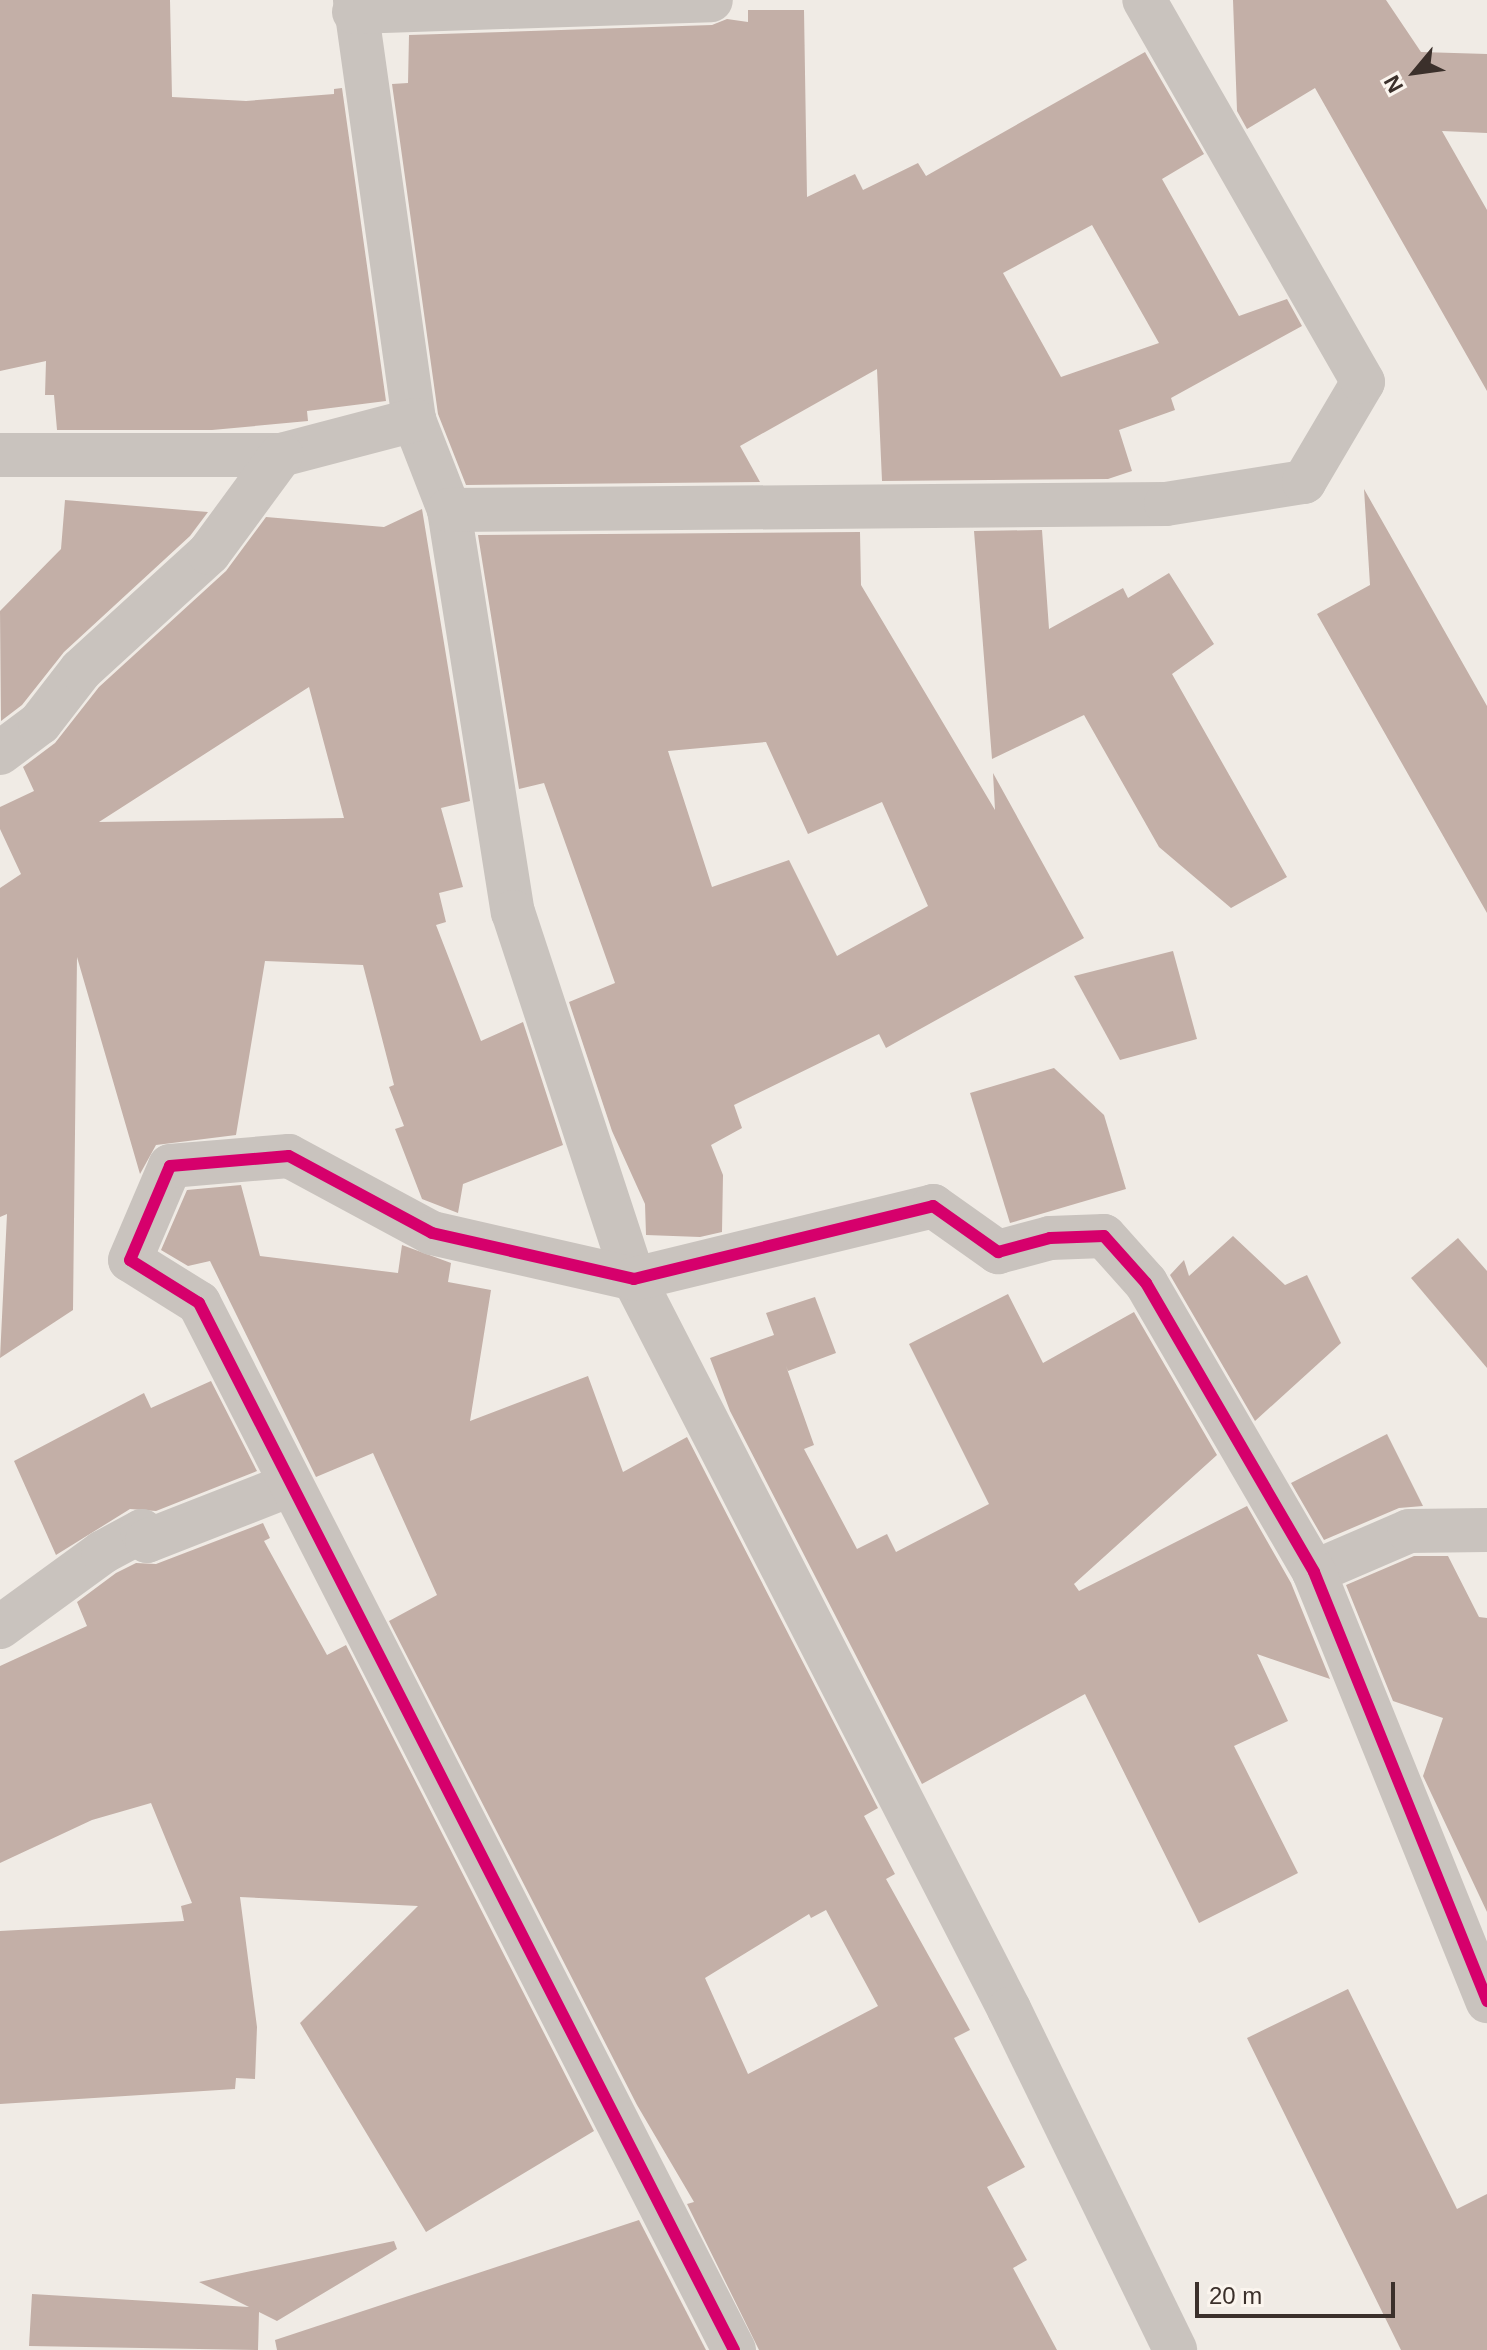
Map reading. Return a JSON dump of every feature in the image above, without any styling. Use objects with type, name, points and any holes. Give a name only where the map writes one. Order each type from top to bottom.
[{"type":"street","points":[[711,0],[354,6],[414,420],[449,510],[513,912],[634,1279],[1009,2009],[1175,2350]]},
{"type":"street","points":[[449,510],[1166,504],[1304,482],[1363,382],[1144,0]]},
{"type":"street","points":[[0,455],[281,455],[414,420]]},
{"type":"street","points":[[0,753],[40,723],[81,670],[209,553],[281,455]]},
{"type":"street","points":[[734,2350],[199,1303],[130,1260],[170,1166],[289,1156],[432,1233],[634,1279],[933,1206],[998,1252],[1050,1238],[1104,1236],[1146,1283],[1314,1572],[1487,2001]]},
{"type":"street","points":[[0,1627],[103,1552],[142,1531],[147,1541],[290,1485]]},
{"type":"street","points":[[1314,1572],[1409,1531],[1487,1530]]},
{"type":"building","points":[[0,0],[170,0],[172,97],[246,101],[334,94],[334,89],[342,88],[386,401],[307,411],[308,421],[212,430],[57,430],[54,395],[45,395],[46,361],[0,371]]},
{"type":"building","points":[[1233,0],[1386,0],[1421,52],[1487,54],[1487,133],[1442,131],[1487,210],[1487,391],[1315,88],[1247,129],[1237,111]]},
{"type":"building","points":[[748,10],[804,10],[807,197],[855,174],[863,190],[918,163],[926,176],[1145,52],[1204,154],[1162,179],[1239,316],[1287,299],[1302,326],[1171,398],[1175,410],[1119,430],[1132,471],[1108,479],[882,481],[877,369],[740,446],[760,482],[466,485],[438,414],[392,84],[408,83],[409,35],[712,25],[727,19],[748,22]],"holes":[[[1092,225],[1159,343],[1061,377],[1003,273]]]},
{"type":"building","points":[[1364,489],[1487,706],[1487,913],[1317,614],[1370,585]]},
{"type":"building","points":[[65,500],[208,512],[190,536],[64,652],[22,705],[1,721],[0,611],[61,549]]},
{"type":"building","points":[[422,509],[470,801],[441,808],[463,887],[439,893],[446,922],[436,925],[481,1041],[523,1022],[563,1145],[463,1184],[458,1213],[422,1199],[395,1129],[404,1126],[389,1087],[394,1085],[363,965],[265,961],[236,1135],[156,1145],[140,1174],[77,957],[73,1310],[0,1358],[7,1214],[0,1217],[0,888],[21,874],[0,829],[0,807],[34,791],[23,767],[55,743],[99,687],[226,571],[266,517],[384,527]],"holes":[[[309,687],[344,818],[99,822]]]},
{"type":"building","points":[[1042,530],[1049,629],[1123,588],[1128,598],[1169,573],[1214,644],[1172,674],[1287,877],[1231,908],[1159,847],[1084,715],[992,759],[974,531]]},
{"type":"building","points":[[860,532],[861,585],[995,810],[993,773],[1084,938],[886,1048],[879,1034],[734,1105],[742,1128],[711,1145],[723,1175],[722,1232],[700,1237],[646,1235],[645,1204],[612,1131],[569,1002],[615,983],[544,783],[519,789],[478,535]],"holes":[[[766,742],[808,834],[882,802],[928,906],[837,956],[789,860],[712,887],[668,751]]]},
{"type":"building","points":[[1173,951],[1197,1039],[1120,1060],[1074,976]]},
{"type":"building","points":[[1054,1068],[1104,1115],[1126,1189],[1010,1223],[970,1093]]},
{"type":"building","points":[[241,1185],[260,1256],[398,1273],[402,1245],[451,1263],[448,1282],[491,1290],[470,1421],[588,1376],[623,1472],[687,1437],[878,1808],[864,1816],[895,1874],[886,1879],[970,2030],[954,2038],[1025,2167],[987,2187],[1027,2260],[1013,2268],[1057,2350],[759,2350],[687,2204],[694,2202],[637,2105],[389,1621],[437,1595],[373,1453],[316,1477],[210,1261],[188,1266],[161,1250],[187,1190]],"holes":[[[826,1910],[878,2006],[748,2074],[705,1978],[809,1914],[811,1918]]]},
{"type":"building","points":[[1233,1236],[1285,1285],[1307,1275],[1341,1343],[1255,1421],[1170,1275],[1184,1260],[1189,1276]]},
{"type":"building","points":[[1458,1238],[1487,1271],[1487,1368],[1411,1278]]},
{"type":"building","points":[[1008,1294],[1043,1363],[1134,1312],[1217,1455],[1074,1584],[1079,1591],[1247,1506],[1291,1583],[1330,1679],[1257,1654],[1288,1721],[1234,1746],[1298,1873],[1199,1923],[1085,1694],[922,1784],[730,1411],[710,1358],[774,1335],[766,1313],[815,1297],[836,1353],[788,1371],[786,1366],[814,1445],[804,1449],[857,1549],[887,1534],[896,1552],[989,1504],[909,1344]]},
{"type":"building","points":[[211,1381],[257,1471],[156,1511],[130,1509],[56,1555],[14,1461],[144,1393],[151,1408]]},
{"type":"building","points":[[1387,1434],[1423,1506],[1399,1508],[1324,1540],[1291,1483]]},
{"type":"building","points":[[263,1523],[270,1538],[264,1541],[327,1655],[346,1645],[594,2131],[426,2232],[300,2023],[418,1906],[240,1897],[257,2027],[255,2079],[236,2078],[235,2089],[0,2104],[0,1931],[184,1921],[181,1906],[192,1903],[151,1803],[92,1820],[0,1863],[0,1666],[87,1626],[77,1602],[116,1573],[136,1563],[156,1564]]},
{"type":"building","points":[[1414,1556],[1448,1556],[1479,1617],[1487,1618],[1487,1912],[1423,1776],[1443,1718],[1393,1701],[1346,1585]]},
{"type":"building","points":[[1348,1989],[1457,2209],[1487,2194],[1487,2350],[1401,2350],[1247,2038]]},
{"type":"building","points":[[639,2220],[706,2350],[277,2350],[275,2340]]},
{"type":"building","points":[[394,2241],[397,2249],[277,2321],[259,2312],[258,2350],[29,2346],[32,2294],[249,2307],[199,2282]]},
{"type":"cycle path","points":[[734,2350],[199,1303],[130,1260],[170,1166],[289,1156],[432,1233],[634,1279],[933,1206],[998,1252],[1050,1238],[1104,1236],[1146,1283],[1314,1572],[1487,2001]]}]
